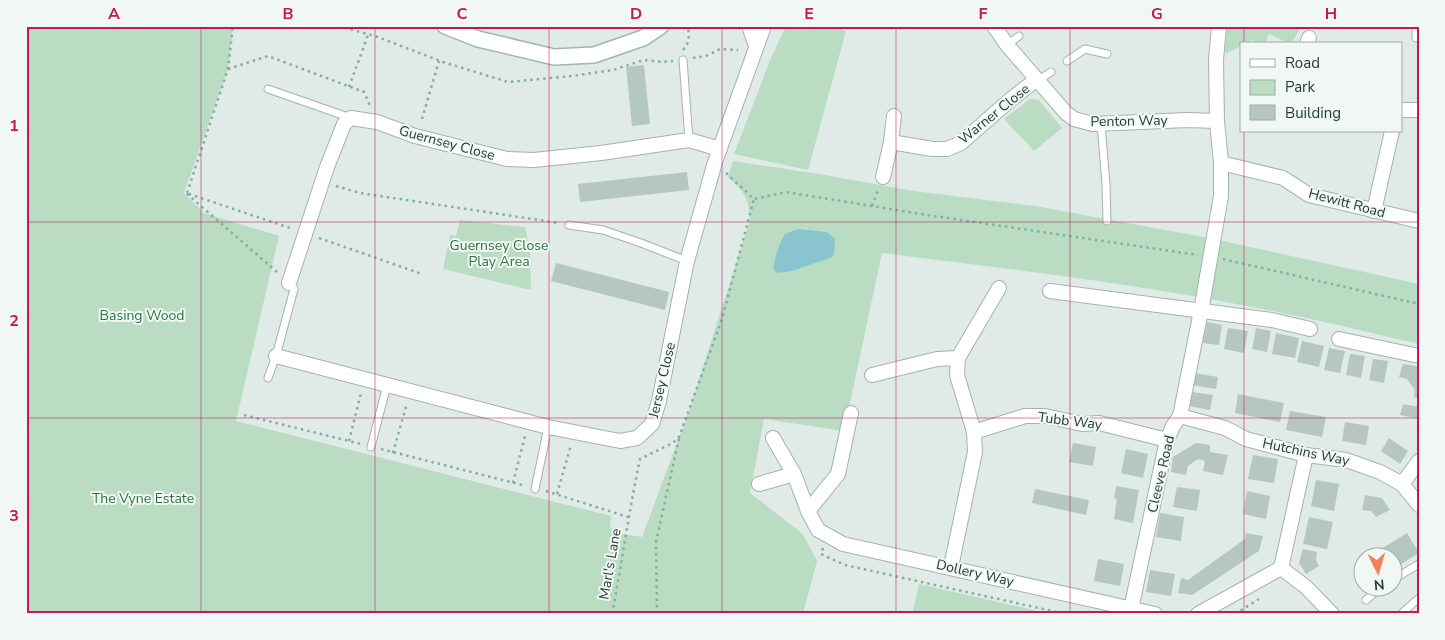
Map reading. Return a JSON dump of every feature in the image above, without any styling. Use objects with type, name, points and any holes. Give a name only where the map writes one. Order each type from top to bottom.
[{"type":"street","points":[[445,26],[478,38],[554,57],[594,55],[644,38],[661,26]]},
{"type":"street","points":[[749,26],[756,46]]},
{"type":"street","name":"Jersey Close","points":[[276,356],[548,427],[620,441],[637,438],[652,424],[659,401],[687,261],[715,162],[764,26]]},
{"type":"street","name":"Penton Way","points":[[994,26],[1066,113],[1082,122],[1101,124],[1188,120],[1217,121]]},
{"type":"street","name":"Cleeve Road","points":[[1131,609],[1167,440],[1180,416],[1221,196],[1216,60],[1219,26]]},
{"type":"street","name":"Warner Close","points":[[891,142],[932,149],[947,148],[961,143],[1010,100],[1038,80]]},
{"type":"street","points":[[1402,110],[1419,110]]},
{"type":"street","points":[[883,177],[891,142],[894,116]]},
{"type":"street","points":[[292,286],[322,182],[344,124],[351,118]]},
{"type":"street","name":"Guernsey Close","points":[[351,118],[377,122],[415,136],[507,159],[534,160],[601,153],[689,140],[720,149]]},
{"type":"street","points":[[1374,211],[1392,132]]},
{"type":"street","name":"Hewitt Road","points":[[1221,163],[1282,178],[1309,195],[1419,221]]},
{"type":"street","points":[[951,567],[975,452],[974,432],[957,375],[958,358],[999,288]]},
{"type":"street","points":[[1050,291],[1272,320],[1310,329]]},
{"type":"street","points":[[1339,339],[1419,356]]},
{"type":"street","points":[[872,375],[937,359],[958,358]]},
{"type":"street","points":[[808,511],[838,474],[851,413]]},
{"type":"street","name":"Tubb Way","points":[[974,432],[1025,416],[1045,416],[1082,424],[1099,423],[1167,440]]},
{"type":"street","name":"Hutchins Way","points":[[1180,416],[1225,428],[1246,439],[1306,455],[1346,460],[1380,472],[1402,484],[1419,505]]},
{"type":"street","name":"Dollery Way","points":[[773,438],[794,474],[808,511],[818,530],[843,544],[1155,614]]},
{"type":"street","points":[[1198,614],[1281,568],[1306,455]]},
{"type":"street","points":[[1402,484],[1419,461]]},
{"type":"street","points":[[760,484],[794,474]]},
{"type":"street","points":[[1281,568],[1306,587],[1332,614]]},
{"type":"lane","points":[[1416,26],[1416,38]]},
{"type":"lane","points":[[1008,45],[1019,36]]},
{"type":"lane","points":[[1068,61],[1085,49],[1107,54]]},
{"type":"lane","points":[[680,58],[689,140]]},
{"type":"lane","points":[[1038,80],[1051,72]]},
{"type":"lane","points":[[268,88],[351,118]]},
{"type":"lane","points":[[1101,124],[1107,221]]},
{"type":"lane","points":[[569,225],[603,230],[687,261]]},
{"type":"lane","points":[[268,378],[276,356],[292,286]]},
{"type":"lane","points":[[371,447],[387,385]]},
{"type":"lane","points":[[535,488],[548,427]]},
{"type":"lane","points":[[1402,574],[1419,564]]},
{"type":"lane","points":[[1401,614],[1419,598]]},
{"type":"path","points":[[26,29],[32,26]]},
{"type":"path","points":[[186,193],[228,69],[233,26]]},
{"type":"path","points":[[680,58],[690,38],[688,26]]},
{"type":"path","points":[[349,87],[368,35]]},
{"type":"path","points":[[228,69],[268,56],[364,92],[377,122]]},
{"type":"path","points":[[422,119],[439,60]]},
{"type":"path","points":[[715,162],[754,199]]},
{"type":"path","points":[[322,182],[360,193],[569,225]]},
{"type":"path","points":[[754,199],[786,192],[1211,257],[1419,304]]},
{"type":"path","points":[[186,193],[422,274]]},
{"type":"path","points":[[186,193],[292,286]]},
{"type":"path","points":[[657,614],[656,542],[679,437],[722,319],[754,199]]},
{"type":"path","points":[[348,441],[363,386]]},
{"type":"path","points":[[393,452],[408,400]]},
{"type":"path","points":[[526,429],[513,483],[557,494],[628,517]]},
{"type":"path","name":"Marl's Lane","points":[[612,614],[623,559],[628,517],[640,460],[673,443],[679,437]]},
{"type":"path","points":[[557,494],[572,441]]},
{"type":"path","points":[[827,535],[821,554],[844,565],[1066,614]]},
{"type":"green space","name":"The Vyne Estate","points":[[26,26],[233,26],[228,69],[184,193],[204,213],[279,236],[236,421],[611,516],[610,527],[618,533],[642,537],[690,408],[750,220],[745,195],[728,177],[733,161],[914,191],[1035,206],[1214,239],[1419,284],[1419,344],[1250,306],[1193,296],[1077,278],[882,253],[844,431],[764,419],[750,493],[803,534],[817,561],[803,614],[26,614]]},
{"type":"green space","points":[[786,26],[833,26],[846,31],[808,170],[734,154],[771,58]]},
{"type":"green space","points":[[1226,26],[1302,26],[1292,42],[1286,42],[1269,34],[1266,42],[1254,42],[1254,40],[1240,42],[1240,46],[1225,54]]},
{"type":"green space","points":[[1030,99],[1039,100],[1062,128],[1034,151],[1004,119]]},
{"type":"green space","name":"Guernsey Close Play Area","points":[[460,220],[525,227],[530,251],[531,290],[443,269],[450,235],[456,236]]},
{"type":"green space","points":[[919,584],[1051,614],[912,614]]},
{"type":"water","points":[[798,229],[827,232],[835,239],[834,255],[792,271],[777,273],[773,268],[781,242],[785,234]]},
{"type":"building","points":[[644,65],[650,124],[632,126],[626,67]]},
{"type":"building","points":[[687,172],[689,190],[580,202],[578,184]]},
{"type":"building","points":[[556,263],[669,292],[665,310],[551,281]]},
{"type":"building","points":[[1207,322],[1222,325],[1219,345],[1203,343]]},
{"type":"building","points":[[1228,328],[1248,331],[1244,353],[1224,349]]},
{"type":"building","points":[[1256,328],[1271,331],[1267,352],[1252,349]]},
{"type":"building","points":[[1276,333],[1299,338],[1295,358],[1272,354]]},
{"type":"building","points":[[1302,341],[1324,346],[1319,367],[1297,362]]},
{"type":"building","points":[[1329,348],[1345,351],[1340,373],[1324,370]]},
{"type":"building","points":[[1350,354],[1365,356],[1361,378],[1346,375]]},
{"type":"building","points":[[1373,359],[1388,361],[1384,383],[1369,380]]},
{"type":"building","points":[[1403,364],[1416,366],[1419,370],[1419,399],[1414,397],[1415,390],[1407,379],[1399,377]]},
{"type":"building","points":[[1194,373],[1218,377],[1216,389],[1192,385]]},
{"type":"building","points":[[1192,392],[1213,395],[1210,410],[1189,406]]},
{"type":"building","points":[[1238,394],[1284,403],[1280,422],[1235,413]]},
{"type":"building","points":[[1403,404],[1419,407],[1419,419],[1400,415]]},
{"type":"building","points":[[1290,411],[1326,417],[1322,437],[1286,430]]},
{"type":"building","points":[[1345,422],[1369,426],[1366,445],[1342,441]]},
{"type":"building","points":[[1389,438],[1408,451],[1400,464],[1381,451]]},
{"type":"building","points":[[1073,443],[1096,447],[1093,466],[1069,462]]},
{"type":"building","points":[[1196,443],[1210,445],[1210,452],[1228,455],[1223,475],[1203,471],[1205,461],[1198,459],[1188,466],[1186,475],[1171,472],[1173,457]]},
{"type":"building","points":[[1126,449],[1148,454],[1143,478],[1121,473]]},
{"type":"building","points":[[1253,455],[1278,459],[1274,483],[1248,479]]},
{"type":"building","points":[[1316,480],[1339,484],[1334,511],[1311,506]]},
{"type":"building","points":[[1116,486],[1139,490],[1133,523],[1114,519],[1117,499],[1114,498]]},
{"type":"building","points":[[1177,487],[1200,490],[1197,511],[1173,507]]},
{"type":"building","points":[[1035,489],[1089,500],[1086,515],[1032,503]]},
{"type":"building","points":[[1247,491],[1270,496],[1266,519],[1243,514]]},
{"type":"building","points":[[1365,495],[1382,498],[1390,510],[1376,517],[1371,511],[1362,510]]},
{"type":"building","points":[[1160,513],[1184,517],[1181,541],[1156,537]]},
{"type":"building","points":[[1309,517],[1333,522],[1327,549],[1303,544]]},
{"type":"building","points":[[1246,533],[1263,536],[1259,551],[1192,595],[1178,593],[1181,578],[1188,580],[1245,539]]},
{"type":"building","points":[[1407,533],[1419,553],[1402,563],[1402,548],[1383,548]]},
{"type":"building","points":[[1303,549],[1317,552],[1316,560],[1319,566],[1306,574],[1299,563]]},
{"type":"building","points":[[1098,559],[1124,564],[1120,586],[1094,581]]},
{"type":"building","points":[[1150,570],[1175,574],[1171,596],[1146,592]]},
{"type":"park label","name":"Basing Wood","points":[[142,315]]}]
